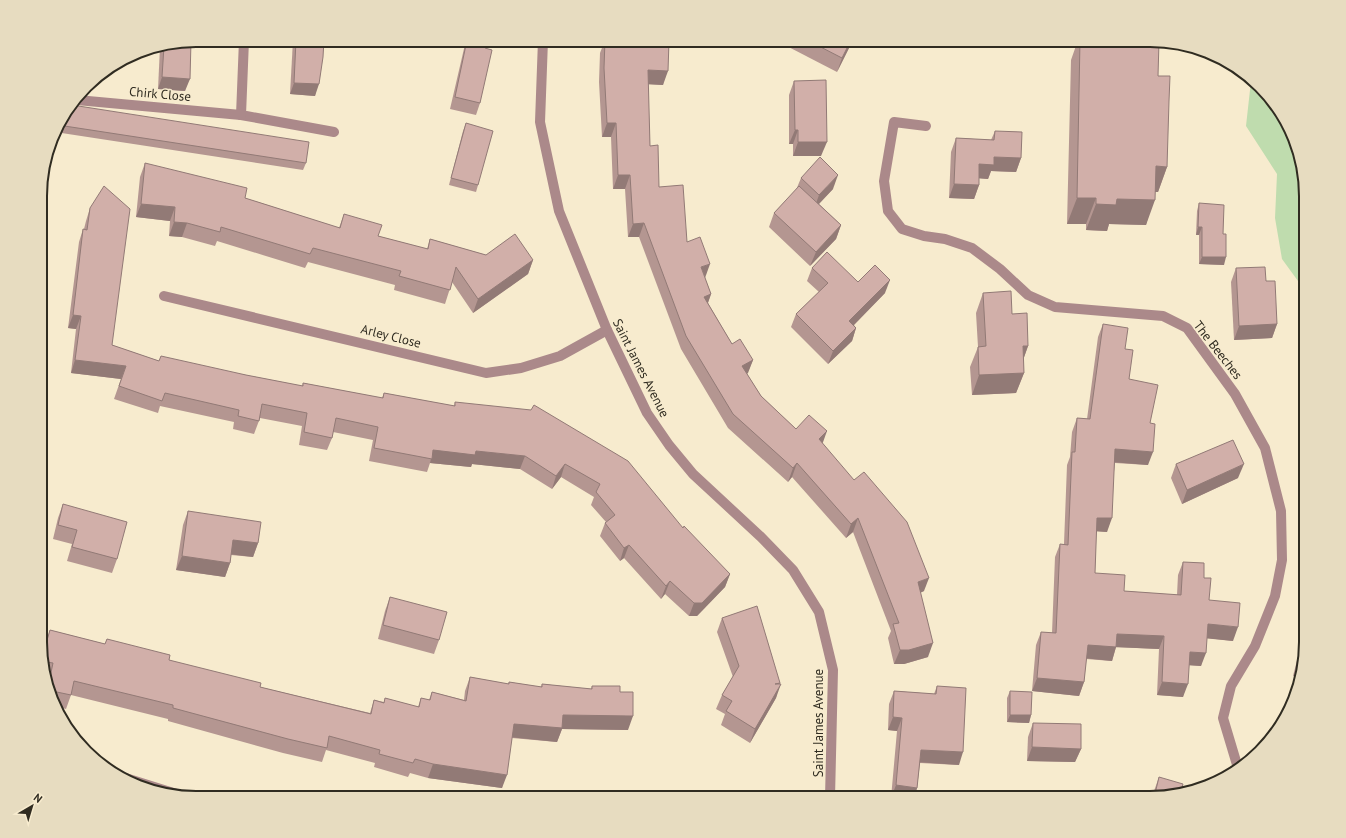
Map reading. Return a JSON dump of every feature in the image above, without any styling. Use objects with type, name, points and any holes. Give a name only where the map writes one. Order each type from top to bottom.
[{"type":"street","points":[[241,115],[244,47]]},
{"type":"street","name":"Saint James Avenue","points":[[543,47],[540,122],[559,211],[607,330],[647,413],[669,445],[693,474],[761,537],[793,570],[819,612],[833,670],[830,791]]},
{"type":"street","name":"Chirk Close","points":[[82,100],[241,115],[334,132]]},
{"type":"street","name":"The Beeches","points":[[926,126],[894,122],[884,181],[888,211],[902,229],[924,236],[945,239],[972,248],[1000,269],[1028,295],[1054,307],[1163,316],[1187,328],[1235,394],[1264,448],[1281,512],[1282,560],[1275,596],[1255,646],[1231,686],[1223,718],[1237,763]]},
{"type":"street","name":"Arley Close","points":[[164,296],[486,373],[521,368],[560,356],[607,330]]},
{"type":"green space","points":[[1250,86],[1268,105],[1279,121],[1288,139],[1294,157],[1299,186],[1299,282],[1282,259],[1275,218],[1277,174],[1246,126]]},
{"type":"building","points":[[191,47],[190,79],[162,77],[164,51]]},
{"type":"building","points":[[296,47],[324,47],[319,84],[294,83]]},
{"type":"building","points":[[466,47],[485,47],[492,50],[480,103],[455,97]]},
{"type":"building","points":[[605,47],[669,47],[668,71],[648,70],[650,146],[658,145],[659,187],[683,185],[687,242],[700,237],[710,264],[701,267],[711,294],[704,297],[732,344],[740,339],[753,360],[742,366],[761,396],[796,429],[809,415],[827,431],[819,439],[854,480],[864,472],[907,522],[929,578],[918,582],[933,643],[909,650],[900,650],[893,624],[899,623],[858,518],[851,524],[797,463],[793,468],[733,414],[686,336],[644,223],[633,224],[630,175],[618,175],[616,123],[607,123],[604,68]]},
{"type":"building","points":[[821,47],[848,47],[842,58]]},
{"type":"building","points":[[1080,47],[1159,47],[1158,76],[1170,76],[1167,167],[1156,166],[1155,200],[1117,199],[1116,205],[1096,204],[1096,198],[1077,198]]},
{"type":"building","points":[[826,80],[827,142],[798,142],[798,130],[795,130],[794,81]]},
{"type":"building","points":[[77,106],[309,142],[306,163],[64,126]]},
{"type":"building","points":[[466,123],[493,131],[478,185],[451,178]]},
{"type":"building","points":[[995,131],[1022,132],[1021,158],[994,157],[994,165],[979,164],[979,185],[954,184],[956,138],[994,140]]},
{"type":"building","points":[[820,157],[838,175],[819,195],[801,178]]},
{"type":"building","points":[[145,163],[247,188],[245,198],[340,228],[344,214],[382,225],[378,236],[428,249],[430,239],[486,255],[515,234],[533,260],[478,299],[456,267],[450,290],[399,276],[401,271],[313,248],[310,254],[221,227],[220,232],[187,223],[174,222],[175,207],[141,204]]},
{"type":"building","points":[[104,186],[130,209],[112,345],[159,361],[161,356],[303,386],[303,383],[383,398],[384,393],[455,406],[455,402],[531,410],[534,405],[628,461],[683,528],[684,526],[730,574],[702,603],[694,603],[670,581],[666,586],[629,545],[624,548],[605,523],[615,515],[596,492],[600,484],[565,464],[556,476],[525,456],[476,451],[475,455],[433,450],[432,459],[374,448],[378,427],[336,418],[332,438],[304,432],[307,413],[262,404],[259,421],[238,416],[239,410],[165,393],[162,401],[119,386],[126,366],[75,360],[81,316],[73,315],[83,229],[87,230],[90,208]]},
{"type":"building","points":[[799,186],[841,225],[816,252],[774,213]]},
{"type":"building","points":[[1199,203],[1224,205],[1223,234],[1226,234],[1226,257],[1202,257],[1202,227],[1198,227]]},
{"type":"building","points":[[827,252],[858,282],[875,265],[890,280],[849,321],[856,328],[833,351],[796,314],[828,283],[812,268]]},
{"type":"building","points":[[1265,267],[1266,281],[1275,281],[1277,324],[1239,326],[1236,268]]},
{"type":"building","points":[[1011,291],[1012,314],[1027,313],[1028,346],[1023,346],[1024,373],[979,375],[978,347],[986,346],[983,293]]},
{"type":"building","points":[[1103,324],[1128,328],[1125,349],[1133,350],[1129,379],[1158,385],[1150,423],[1155,424],[1153,452],[1115,449],[1112,518],[1097,518],[1095,573],[1125,575],[1124,591],[1181,595],[1183,562],[1204,563],[1204,578],[1211,578],[1209,600],[1240,603],[1238,627],[1208,624],[1206,653],[1190,652],[1188,684],[1162,682],[1164,636],[1117,634],[1116,647],[1088,645],[1084,682],[1037,678],[1041,632],[1056,633],[1060,544],[1068,545],[1072,452],[1075,452],[1077,418],[1090,419]]},
{"type":"building","points":[[1233,440],[1244,464],[1187,490],[1176,464]]},
{"type":"building","points":[[63,504],[127,522],[117,559],[72,547],[77,530],[58,525]]},
{"type":"building","points":[[188,511],[261,522],[258,543],[233,540],[230,563],[182,556]]},
{"type":"building","points":[[390,597],[447,612],[439,640],[383,625]]},
{"type":"building","points":[[757,606],[780,683],[775,684],[781,684],[755,729],[726,711],[732,701],[722,695],[739,666],[722,618]]},
{"type":"building","points":[[50,630],[105,644],[107,639],[170,655],[169,660],[261,683],[260,687],[371,714],[374,700],[384,703],[385,698],[419,707],[421,698],[430,700],[432,692],[466,701],[470,677],[509,684],[509,682],[542,687],[542,684],[592,689],[592,686],[620,686],[620,692],[633,692],[633,716],[563,715],[562,728],[514,724],[507,775],[433,764],[415,759],[413,763],[379,754],[380,750],[329,736],[327,748],[173,708],[173,705],[74,681],[71,695],[56,692],[51,674],[53,663],[48,662],[47,640]]},
{"type":"building","points":[[937,686],[966,688],[963,752],[921,750],[917,788],[896,785],[902,718],[893,717],[894,691],[936,694]]},
{"type":"building","points":[[1010,691],[1032,692],[1031,715],[1010,715]]},
{"type":"building","points":[[1033,723],[1081,724],[1081,749],[1032,747]]},
{"type":"building","points":[[1159,777],[1183,784],[1182,787],[1156,791]]}]
